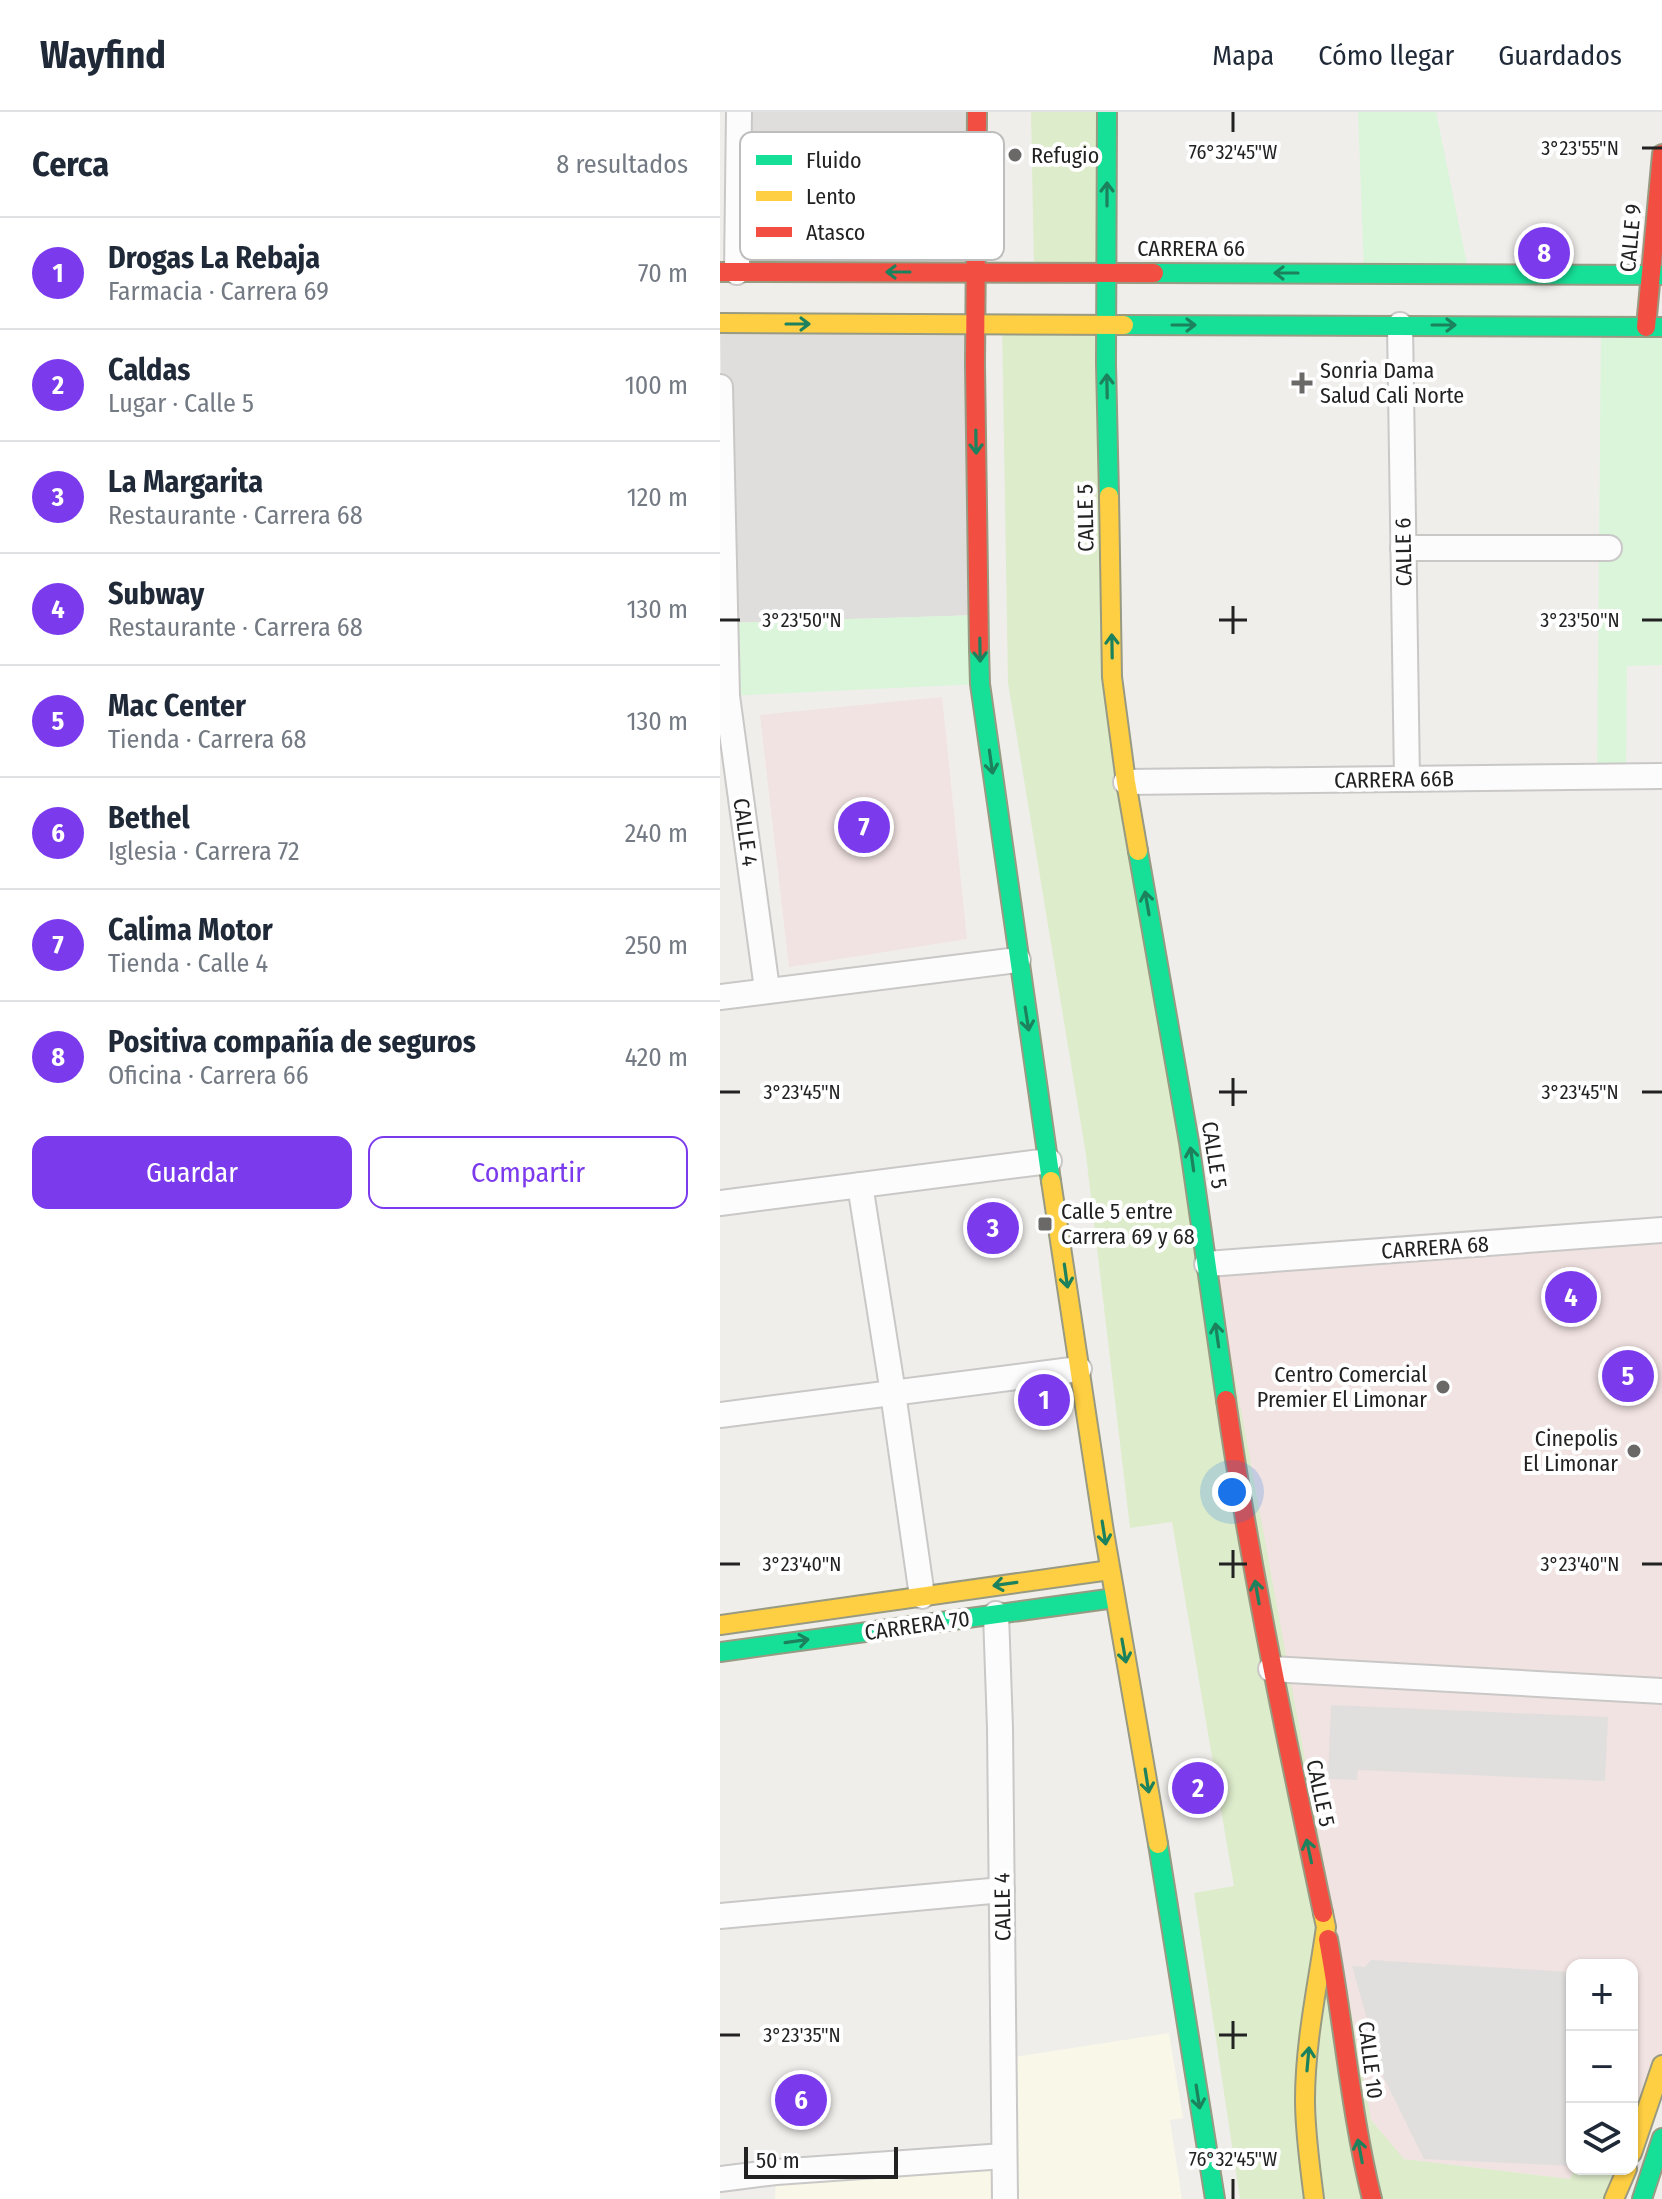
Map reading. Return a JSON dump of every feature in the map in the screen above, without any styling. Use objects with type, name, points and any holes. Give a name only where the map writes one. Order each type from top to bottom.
[{"type":"main road","points":[[977,112],[977,132]]},
{"type":"main road","name":"CALLE 5","points":[[1107,112],[1106,325],[1112,677],[1126,782],[1189,1142],[1242,1511],[1271,1669],[1326,1927],[1308,2053],[1305,2098],[1306,2137],[1314,2199]]},
{"type":"main road","name":"CALLE 9","points":[[1654,327],[1662,154]]},
{"type":"main road","points":[[976,260],[980,684],[1018,960],[1110,1570],[1135,1704],[1215,2199]]},
{"type":"main road","name":"CARRERA 66","points":[[728,272],[1656,275]]},
{"type":"main road","points":[[720,323],[1654,327]]},
{"type":"main road","name":"CARRERA 70","points":[[720,1623],[1110,1570]]},
{"type":"main road","name":"CARRERA 70","points":[[720,1652],[1115,1598]]},
{"type":"main road","name":"CALLE 10","points":[[1326,1927],[1359,2147],[1372,2199]]},
{"type":"main road","points":[[1638,2135],[1662,2065]]},
{"type":"main road","points":[[1616,2193],[1643,2198],[1662,2138]]},
{"type":"street","points":[[728,272],[739,112]]},
{"type":"street","name":"CALLE 6","points":[[1400,325],[1407,779]]},
{"type":"street","name":"CALLE 4","points":[[720,387],[727,696],[767,989]]},
{"type":"street","points":[[1403,548],[1609,548]]},
{"type":"street","name":"CARRERA 66B","points":[[1126,782],[1662,776]]},
{"type":"street","points":[[720,997],[1018,960]]},
{"type":"street","points":[[720,1203],[1049,1161]]},
{"type":"street","points":[[860,1185],[922,1596]]},
{"type":"street","name":"CARRERA 68","points":[[1207,1264],[1662,1230]]},
{"type":"street","points":[[720,1415],[1079,1369]]},
{"type":"street","name":"CALLE 4","points":[[996,1614],[1005,2199]]},
{"type":"street","points":[[1271,1669],[1662,1691]]},
{"type":"street","points":[[720,1916],[1002,1890]]},
{"type":"street","points":[[720,2179],[776,2172],[1004,2156]]},
{"type":"shaded area","points":[[739,112],[977,112],[977,132],[740,132],[740,260],[976,260],[976,272],[737,272]]},
{"type":"shaded area","points":[[720,323],[976,324],[979,615],[725,623]]},
{"type":"shaded area","points":[[942,697],[967,939],[789,967],[760,715]]},
{"type":"shaded area","points":[[1662,1230],[1662,2065],[1638,2100],[1638,1959],[1566,1959],[1566,2175],[1572,2175],[1570,2179],[1403,2159],[1371,2120],[1207,1264]]},
{"type":"shaded area","points":[[1331,1705],[1608,1717],[1605,1781],[1358,1770],[1357,1780],[1328,1779]]},
{"type":"shaded area","points":[[1371,1960],[1566,1972],[1566,2166],[1424,2159],[1383,2076],[1352,1966],[1365,1967]]},
{"type":"shaded area","points":[[1169,2033],[1183,2118],[1170,2120],[1182,2199],[1017,2199],[1014,2057]]},
{"type":"shaded area","points":[[1004,2156],[1005,2199],[775,2199],[776,2172]]},
{"type":"green space","points":[[1031,112],[1107,112],[1106,272],[1034,272]]},
{"type":"green space","points":[[1358,112],[1436,112],[1469,274],[1364,273]]},
{"type":"green space","points":[[1002,324],[1106,325],[1126,782],[1371,2120],[1404,2159],[1570,2179],[1572,2175],[1624,2175],[1614,2199],[1240,2199],[1194,1893],[1234,1886],[1172,1522],[1130,1528],[1086,1155],[1008,683]]},
{"type":"green space","points":[[1601,327],[1662,327],[1662,665],[1627,666],[1626,776],[1597,777]]},
{"type":"green space","points":[[979,615],[980,684],[727,696],[725,623]]},
{"type":"traffic: fast","points":[[1107,112],[1109,496]]},
{"type":"traffic: fast","points":[[1154,273],[1662,275]]},
{"type":"traffic: fast","points":[[1124,325],[1662,327]]},
{"type":"traffic: fast","points":[[979,648],[980,684],[1051,1181]]},
{"type":"traffic: fast","points":[[1138,851],[1189,1142],[1226,1400]]},
{"type":"traffic: fast","points":[[720,1652],[1115,1598]]},
{"type":"traffic: fast","points":[[1158,1844],[1215,2199]]},
{"type":"traffic: fast","points":[[1642,2199],[1662,2138]]},
{"type":"traffic: slow","points":[[720,323],[1124,325]]},
{"type":"traffic: slow","points":[[1109,496],[1112,677],[1138,851]]},
{"type":"traffic: slow","points":[[1051,1181],[1104,1532],[1158,1844]]},
{"type":"traffic: slow","points":[[720,1625],[1110,1570]]},
{"type":"traffic: slow","points":[[1314,2199],[1305,2100],[1310,2035],[1326,1927],[1323,1913]]},
{"type":"traffic: slow","points":[[1638,2135],[1662,2065]]},
{"type":"traffic: slow","points":[[1614,2199],[1624,2175]]},
{"type":"traffic: jam","points":[[977,112],[977,132]]},
{"type":"traffic: jam","points":[[1646,327],[1662,154]]},
{"type":"traffic: jam","points":[[976,260],[979,648]]},
{"type":"traffic: jam","points":[[720,272],[1154,273]]},
{"type":"traffic: jam","points":[[1226,1400],[1258,1593],[1323,1913]]},
{"type":"traffic: jam","points":[[1328,1939],[1372,2199]]},
{"type":"place","name":"Refugio","points":[[1015,155]]},
{"type":"place","name":"Positiva compañía de seguros","points":[[1544,253]]},
{"type":"place","name":"Sonria Dama Salud Cali Norte","points":[[1302,383]]},
{"type":"place","name":"Calima Motor","points":[[864,827]]},
{"type":"place","name":"Calle 5 entre Carrera 69 y 68","points":[[1045,1224]]},
{"type":"place","name":"La Margarita","points":[[993,1228]]},
{"type":"place","name":"Subway","points":[[1571,1297]]},
{"type":"place","name":"Mac Center","points":[[1628,1376]]},
{"type":"place","name":"Centro Comercial Premier El Limonar","points":[[1443,1387]]},
{"type":"place","name":"Drogas La Rebaja","points":[[1044,1400]]},
{"type":"place","name":"Cinepolis El Limonar","points":[[1634,1451]]},
{"type":"place","name":"Caldas","points":[[1198,1788]]},
{"type":"place","name":"Bethel","points":[[801,2100]]}]
